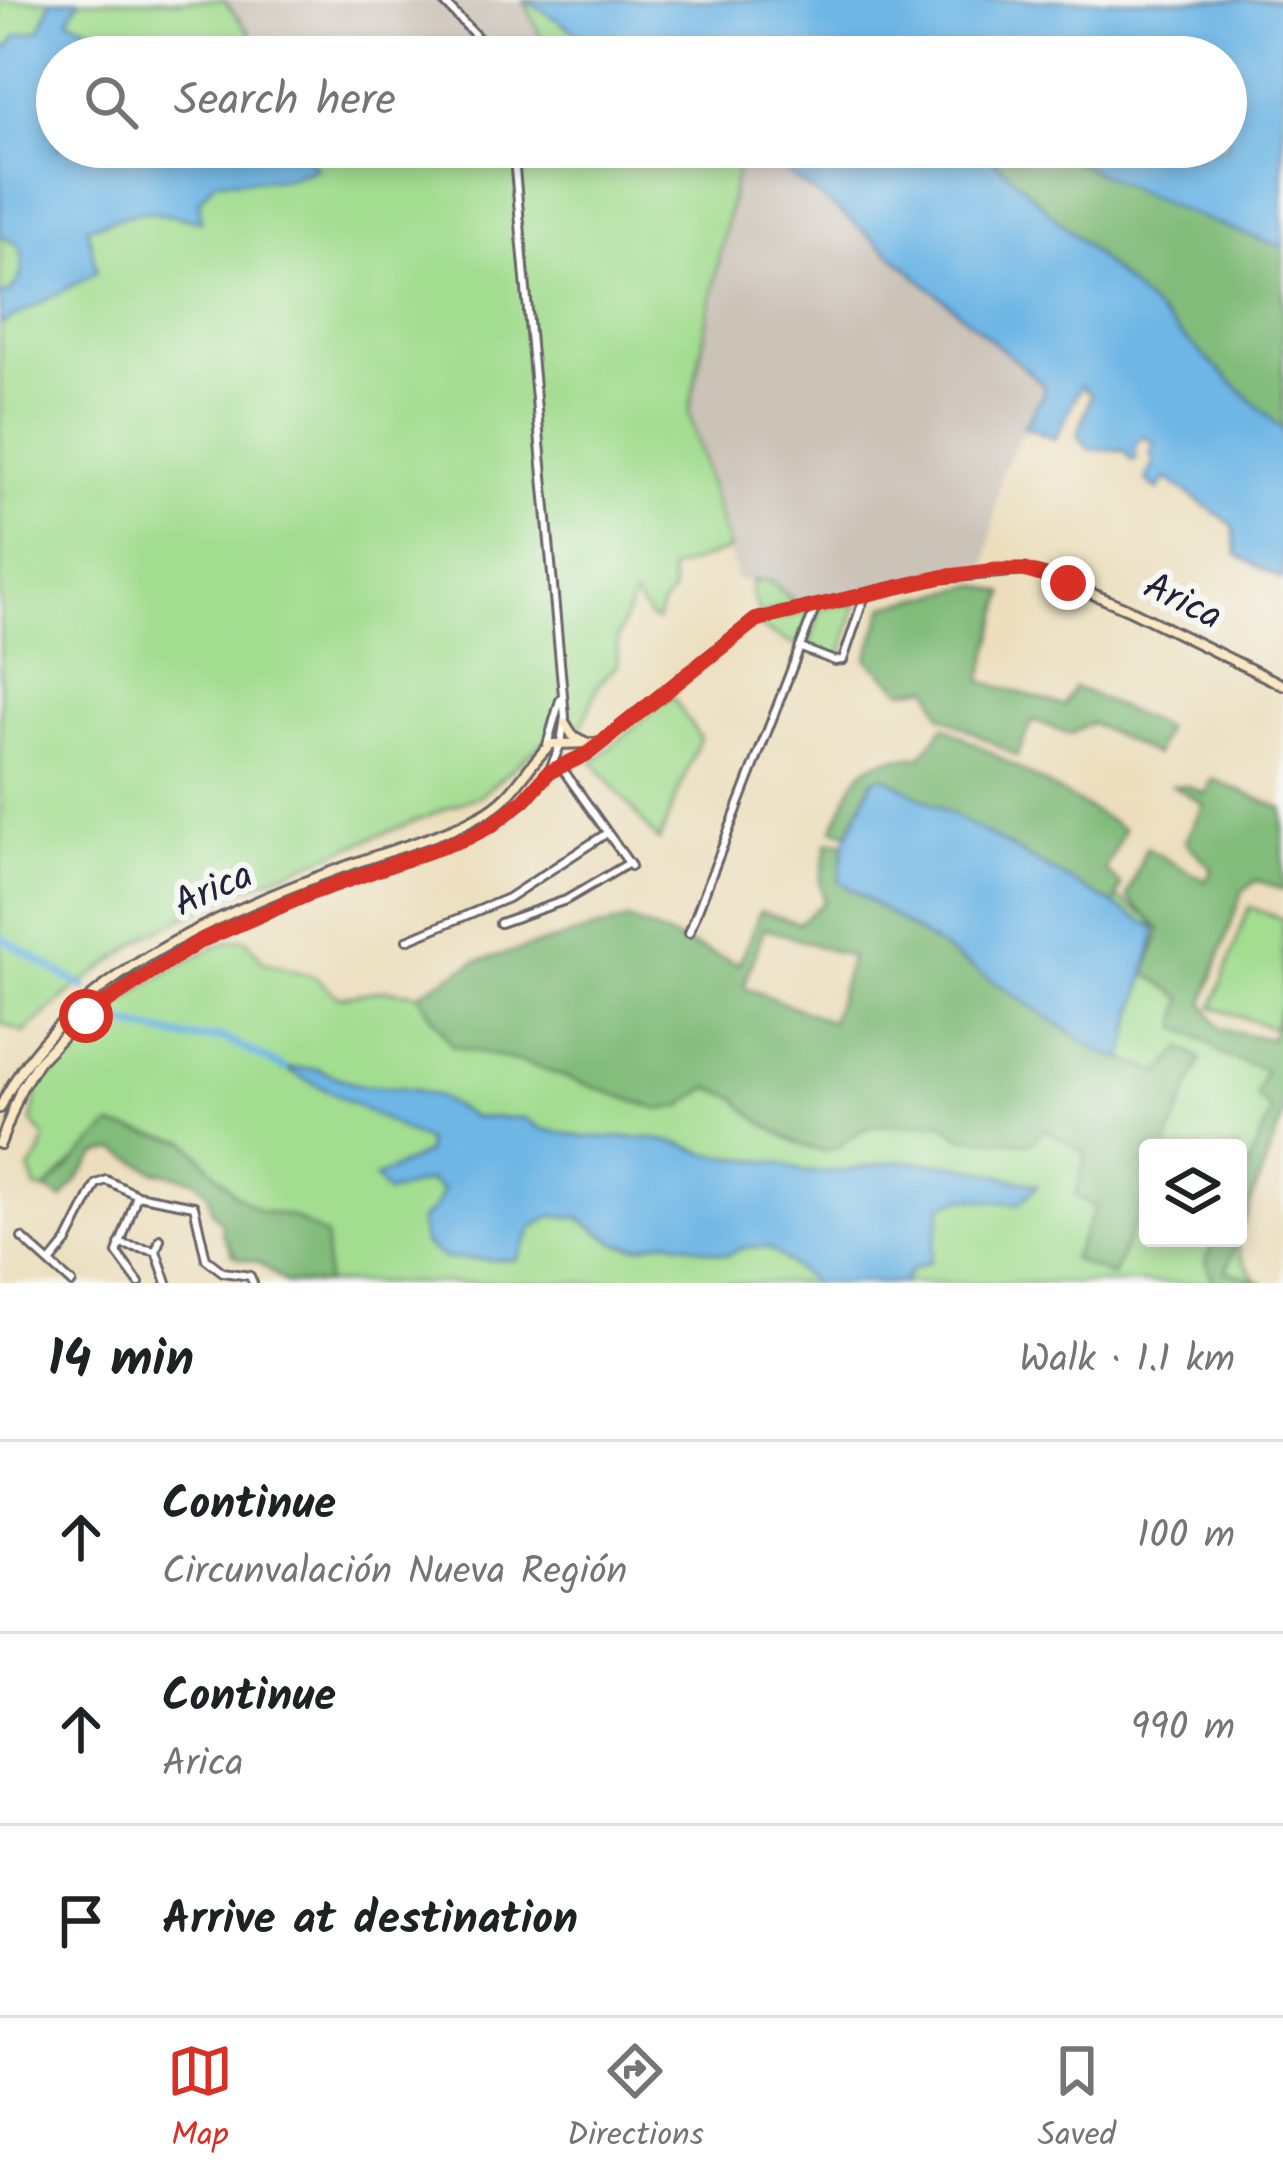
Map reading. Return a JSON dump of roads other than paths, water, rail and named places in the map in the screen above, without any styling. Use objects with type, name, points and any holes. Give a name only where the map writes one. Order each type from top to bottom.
[{"type":"main road","name":"Arica","points":[[0,1144],[21,1089],[38,1062],[86,1016],[200,941],[309,894],[480,832],[515,808],[549,772],[587,754],[595,743],[756,620],[942,577],[1024,570],[1128,609],[1283,685]]},
{"type":"main road","points":[[565,723],[573,736],[595,743]]},
{"type":"main road","points":[[546,747],[595,743]]},
{"type":"main road","name":"Arica","points":[[0,1108],[24,1063],[57,1024],[167,946],[333,871],[482,815],[510,796],[546,747]]},
{"type":"street","points":[[442,0],[476,36]]},
{"type":"street","points":[[515,168],[565,723],[549,772]]},
{"type":"street","points":[[801,648],[835,661],[843,659],[865,595]]},
{"type":"street","points":[[688,933],[817,604]]},
{"type":"street","points":[[546,747],[561,697]]},
{"type":"street","points":[[500,923],[566,900],[630,864],[561,767]]},
{"type":"street","points":[[407,940],[508,898],[607,833]]},
{"type":"street","points":[[50,1263],[67,1242],[96,1184],[106,1180],[137,1195],[194,1206],[206,1259],[223,1272],[250,1276],[253,1283]]},
{"type":"street","points":[[137,1195],[119,1244],[121,1263],[139,1283]]},
{"type":"street","points":[[22,1238],[72,1283]]},
{"type":"street","points":[[160,1239],[156,1251],[167,1283]]},
{"type":"street","points":[[119,1244],[156,1251]]},
{"type":"water","points":[[51,0],[80,0],[68,19],[108,36],[36,36],[36,168],[317,168],[287,179],[215,181],[199,202],[201,221],[144,211],[87,227],[97,272],[0,325],[0,294],[14,287],[22,265],[20,246],[0,235],[0,48],[10,46],[16,35],[40,30]]},
{"type":"water","points":[[526,0],[1283,0],[1283,247],[1164,203],[1090,168],[1247,168],[1247,36],[582,36]]},
{"type":"water","points":[[780,168],[1002,168],[1283,430],[1283,580],[1237,555],[1233,525],[1166,478],[1158,490],[1146,481],[1155,444],[1142,436],[1132,461],[1124,451],[1089,449],[1078,436],[1091,395],[1081,386],[1055,439],[1024,427],[1044,392],[1042,383],[852,221]]},
{"type":"water","points":[[883,776],[1157,929],[1123,1059],[1100,1051],[839,881],[844,843],[873,780]]},
{"type":"water","points":[[284,1068],[317,1069],[357,1085],[415,1090],[473,1117],[524,1118],[542,1129],[584,1137],[650,1138],[805,1172],[845,1171],[899,1161],[956,1165],[1038,1185],[1019,1204],[965,1198],[943,1205],[930,1262],[911,1270],[903,1283],[813,1283],[768,1247],[746,1247],[726,1255],[668,1240],[638,1247],[617,1244],[579,1218],[552,1216],[534,1227],[516,1260],[446,1259],[424,1244],[420,1220],[433,1210],[443,1191],[429,1181],[387,1193],[375,1178],[426,1153],[427,1142]]},
{"type":"waterway","points":[[0,937],[85,988]]},
{"type":"waterway","points":[[125,1024],[185,1038],[223,1038],[284,1068]]}]
